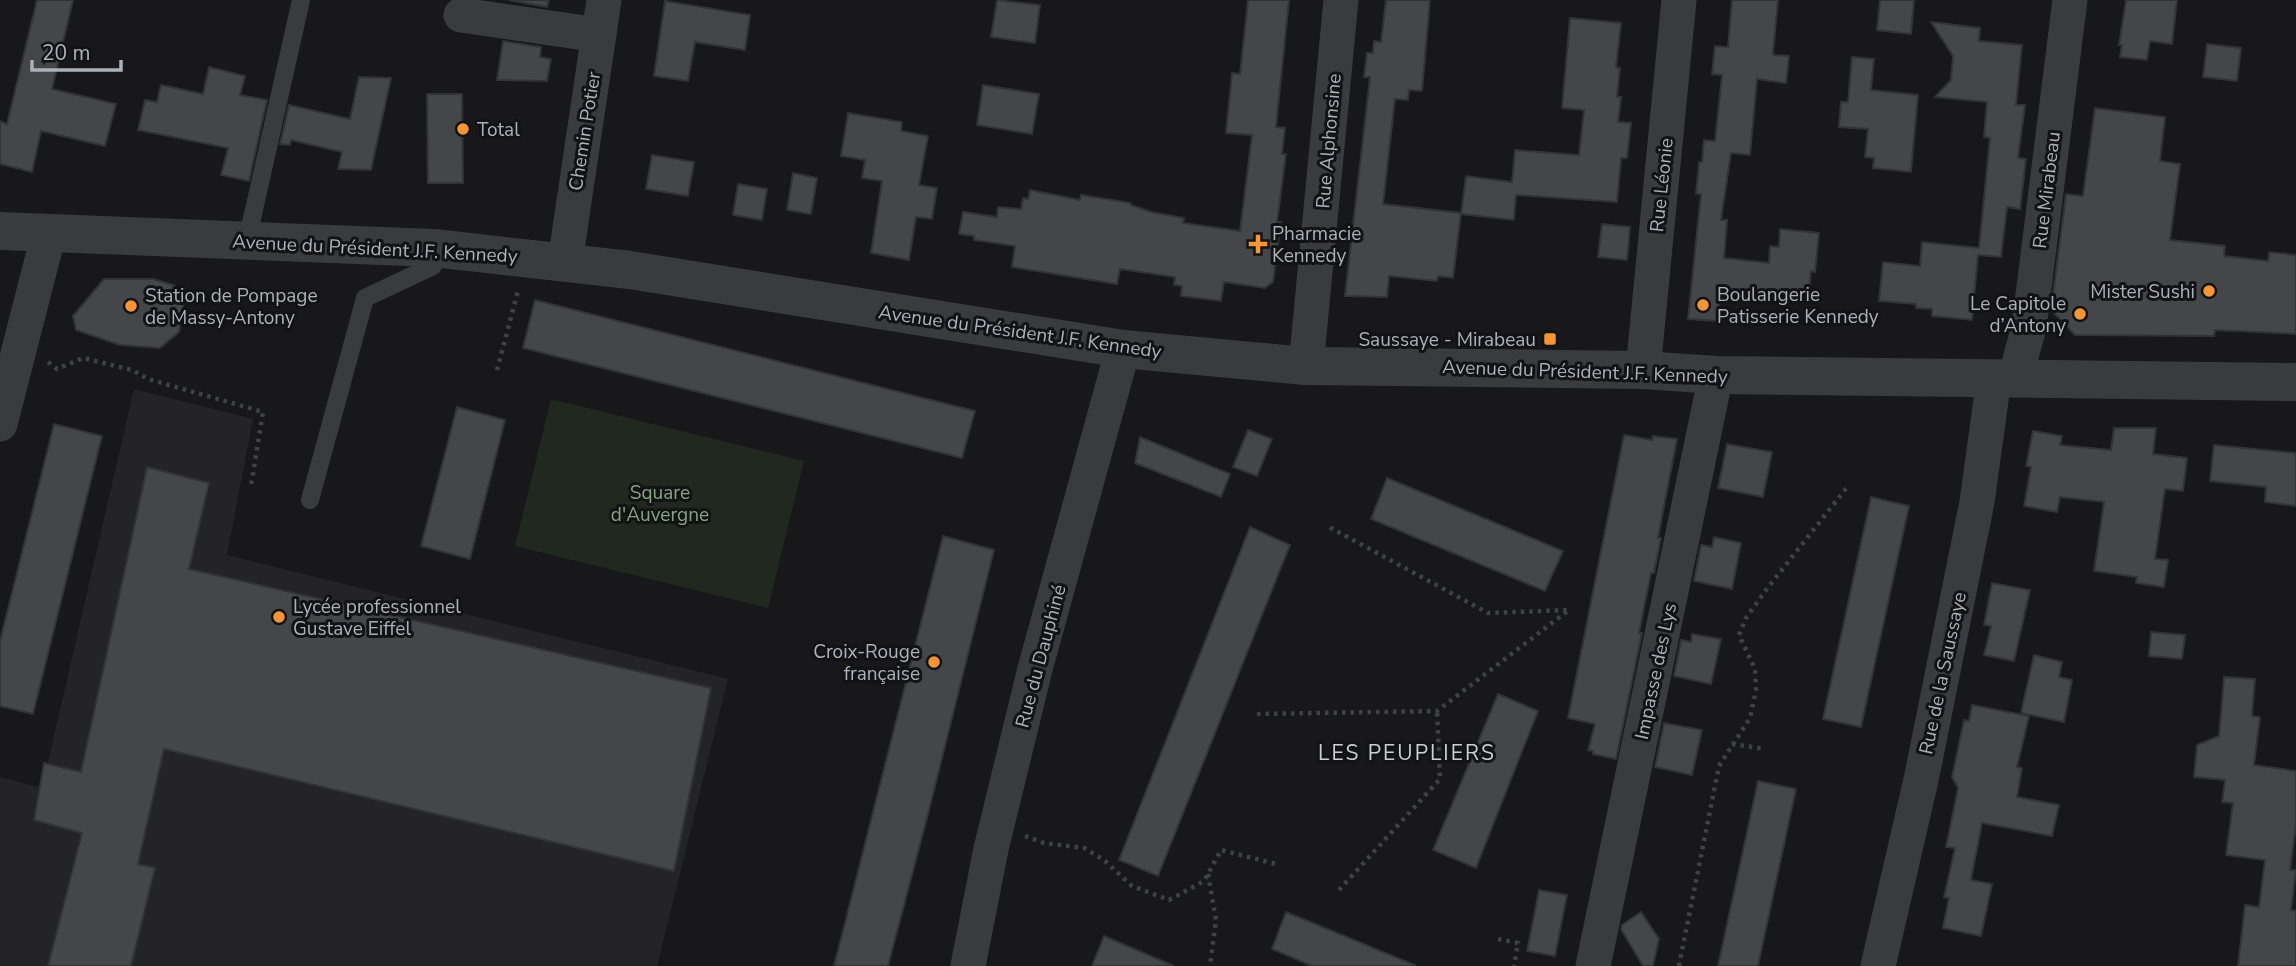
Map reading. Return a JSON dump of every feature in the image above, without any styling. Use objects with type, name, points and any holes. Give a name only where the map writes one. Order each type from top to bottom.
[{"type":"street","name":"Chemin Potier","points":[[565,262],[604,0]]},
{"type":"street","name":"Rue Alphonsine","points":[[1306,366],[1341,0]]},
{"type":"street","name":"Rue Léonie","points":[[1643,370],[1679,0]]},
{"type":"street","name":"Rue Mirabeau","points":[[2005,378],[2029,327],[2070,0]]},
{"type":"street","points":[[461,15],[599,35]]},
{"type":"street","name":"Avenue du Président J.F. Kennedy","points":[[0,231],[434,248],[630,270],[1124,349],[1306,366],[1643,370],[1716,375],[2296,382]]},
{"type":"street","points":[[0,424],[49,233]]},
{"type":"street","name":"Rue du Dauphiné","points":[[968,966],[997,827],[1035,669],[1124,349]]},
{"type":"street","name":"Impasse des Lys","points":[[1593,966],[1716,375]]},
{"type":"street","name":"Rue de la Saussaye","points":[[1878,966],[2005,378]]},
{"type":"lane","points":[[247,241],[301,0]]},
{"type":"lane","points":[[310,500],[365,298],[433,266]]},
{"type":"path","points":[[497,370],[520,283]]},
{"type":"path","points":[[46,361],[57,369],[83,358],[132,370],[148,379],[263,412],[251,486]]},
{"type":"path","points":[[1679,966],[1719,766],[1750,718],[1756,690],[1755,669],[1739,635],[1746,618],[1849,485]]},
{"type":"path","points":[[1257,715],[1437,711],[1569,610],[1488,613],[1329,527]]},
{"type":"path","points":[[1339,890],[1440,779],[1437,711]]},
{"type":"path","points":[[1732,744],[1765,749]]},
{"type":"path","points":[[997,827],[1044,843],[1084,848],[1104,860],[1132,886],[1169,900],[1204,881],[1221,850],[1280,865]]},
{"type":"path","points":[[1208,873],[1216,920],[1210,966]]},
{"type":"path","points":[[1499,939],[1518,943],[1514,966]]},
{"type":"shaded area","name":"Lycée professionnel Gustave Eiffel","points":[[134,389],[253,419],[227,555],[728,679],[657,966],[0,966],[0,777],[42,788]]},
{"type":"green space","name":"Square d'Auvergne","points":[[551,399],[804,461],[768,608],[515,546]]},
{"type":"building","points":[[37,0],[73,0],[52,89],[116,104],[105,146],[41,131],[32,172],[0,164],[0,121],[7,124]]},
{"type":"building","points":[[509,0],[549,0],[547,7]]},
{"type":"building","points":[[997,0],[1040,5],[1035,43],[991,37]]},
{"type":"building","points":[[1248,0],[1289,0],[1276,127],[1285,128],[1282,154],[1286,154],[1273,282],[1265,288],[1224,282],[1221,301],[1181,296],[1182,286],[1174,285],[1175,277],[1120,269],[1117,284],[1012,267],[1015,246],[974,240],[974,236],[959,234],[963,212],[997,217],[998,207],[1021,209],[1023,198],[1028,199],[1030,190],[1080,200],[1081,195],[1131,203],[1151,212],[1184,218],[1183,223],[1240,231],[1252,135],[1226,133],[1232,73],[1240,74]]},
{"type":"building","points":[[1386,0],[1430,0],[1422,91],[1409,90],[1408,100],[1395,99],[1383,204],[1461,213],[1453,278],[1438,276],[1437,281],[1389,276],[1387,297],[1345,296],[1370,77],[1364,77],[1367,53],[1373,53],[1374,41],[1381,42]]},
{"type":"building","points":[[1732,0],[1778,0],[1773,53],[1789,56],[1786,83],[1757,79],[1750,155],[1731,153],[1721,220],[1727,220],[1724,258],[1769,263],[1770,246],[1779,247],[1780,229],[1819,233],[1815,272],[1811,271],[1808,302],[1720,296],[1717,321],[1688,319],[1701,194],[1696,194],[1699,162],[1702,162],[1704,140],[1715,141],[1722,75],[1712,74],[1715,46],[1728,47]]},
{"type":"building","points":[[1880,0],[1914,0],[1911,34],[1877,30]]},
{"type":"building","points":[[2126,0],[2177,0],[2172,44],[2150,41],[2147,60],[2120,57],[2122,45],[2119,45]]},
{"type":"building","points":[[665,1],[750,15],[745,50],[695,42],[688,81],[654,76]]},
{"type":"building","points":[[1570,18],[1621,23],[1616,67],[1620,68],[1618,122],[1631,123],[1627,158],[1621,158],[1617,202],[1516,195],[1514,220],[1461,214],[1466,176],[1512,182],[1515,150],[1579,155],[1584,110],[1562,108]]},
{"type":"building","points":[[1931,22],[1980,28],[1979,41],[2022,45],[2016,105],[2025,105],[2018,158],[2026,159],[2020,209],[2007,207],[2001,257],[1978,255],[1972,320],[1932,316],[1932,309],[1916,308],[1916,304],[1879,301],[1883,262],[1920,266],[1922,242],[1979,248],[1990,138],[1984,137],[1987,102],[1935,97],[1951,80],[1953,56]]},
{"type":"building","points":[[503,41],[541,47],[540,57],[551,59],[547,81],[497,80]]},
{"type":"building","points":[[2207,44],[2241,48],[2237,81],[2203,77]]},
{"type":"building","points":[[1852,57],[1874,59],[1871,90],[1918,95],[1911,172],[1873,168],[1874,158],[1865,157],[1868,129],[1839,127],[1841,102],[1848,102]]},
{"type":"building","points":[[209,67],[245,76],[240,95],[267,100],[249,181],[221,175],[228,148],[138,130],[145,100],[157,102],[161,85],[203,94]]},
{"type":"building","points":[[359,77],[391,78],[371,170],[338,169],[342,152],[291,140],[290,145],[280,144],[289,105],[350,119]]},
{"type":"building","points":[[983,85],[1039,94],[1032,134],[977,125]]},
{"type":"building","points":[[427,94],[462,94],[463,183],[428,183]]},
{"type":"building","points":[[2095,108],[2165,117],[2160,161],[2180,164],[2170,240],[2225,246],[2224,256],[2268,261],[2269,252],[2296,255],[2296,334],[2215,330],[2214,336],[2075,335],[2051,310],[2066,194],[2083,196]]},
{"type":"building","points":[[848,113],[902,122],[901,131],[928,136],[919,185],[937,188],[932,219],[916,217],[909,260],[871,253],[882,181],[862,178],[865,160],[841,156]]},
{"type":"building","points":[[652,155],[694,162],[688,196],[646,189]]},
{"type":"building","points":[[793,173],[817,178],[811,214],[787,210]]},
{"type":"building","points":[[738,184],[767,189],[762,220],[733,215]]},
{"type":"building","points":[[1602,224],[1630,227],[1627,260],[1598,257]]},
{"type":"building","name":"Station de Pompage de Massy-Antony","points":[[104,279],[153,279],[173,285],[185,293],[179,332],[160,348],[120,345],[76,330],[73,316]]},
{"type":"building","points":[[535,300],[975,411],[962,458],[523,348]]},
{"type":"building","points":[[457,407],[505,420],[470,559],[421,546]]},
{"type":"building","points":[[54,424],[102,436],[33,714],[0,706],[0,641]]},
{"type":"building","points":[[2114,428],[2156,428],[2153,454],[2187,458],[2183,491],[2165,489],[2155,559],[2168,560],[2164,587],[2136,583],[2137,577],[2094,571],[2104,502],[2060,497],[2057,512],[2024,506],[2031,467],[2026,466],[2033,431],[2062,436],[2060,445],[2111,450]]},
{"type":"building","points":[[1248,430],[1272,439],[1257,476],[1233,467]]},
{"type":"building","points":[[1624,435],[1652,440],[1653,436],[1677,439],[1658,538],[1661,538],[1654,573],[1651,573],[1639,633],[1642,633],[1616,759],[1593,754],[1593,751],[1588,750],[1595,724],[1568,718]]},
{"type":"building","points":[[1140,437],[1230,474],[1221,497],[1135,463]]},
{"type":"building","points":[[1727,444],[1772,452],[1763,497],[1718,488]]},
{"type":"building","points":[[2214,445],[2296,453],[2296,506],[2265,502],[2266,487],[2210,481]]},
{"type":"building","points":[[147,467],[209,483],[189,569],[711,688],[674,871],[164,749],[138,864],[155,868],[131,966],[48,966],[82,833],[34,820],[44,763],[81,772]]},
{"type":"building","points":[[1387,478],[1563,551],[1545,591],[1371,519]]},
{"type":"building","points":[[1871,497],[1909,506],[1861,727],[1823,719]]},
{"type":"building","points":[[1250,527],[1290,545],[1158,876],[1119,860]]},
{"type":"building","points":[[943,536],[994,550],[928,814],[888,966],[834,966]]},
{"type":"building","points":[[1714,537],[1741,543],[1732,589],[1694,581],[1701,545],[1712,547]]},
{"type":"building","points":[[1992,583],[2030,590],[2014,661],[1984,655],[1991,626],[1984,625]]},
{"type":"building","points":[[2151,632],[2185,635],[2182,659],[2149,656]]},
{"type":"building","points":[[1692,634],[1721,639],[1711,684],[1674,676],[1681,640],[1691,642]]},
{"type":"building","points":[[2034,655],[2062,662],[2059,677],[2072,680],[2064,722],[2021,713]]},
{"type":"building","points":[[2224,677],[2255,679],[2252,716],[2260,717],[2254,765],[2296,771],[2296,825],[2290,870],[2296,870],[2291,910],[2296,911],[2296,966],[2238,966],[2245,905],[2259,907],[2265,860],[2226,855],[2233,803],[2222,802],[2225,780],[2194,777],[2197,745],[2219,736]]},
{"type":"building","points":[[1498,694],[1538,711],[1476,868],[1433,850]]},
{"type":"building","points":[[1972,705],[2029,716],[2017,767],[2022,768],[2017,797],[2059,805],[2052,836],[1982,823],[1971,880],[1992,884],[1981,936],[1943,928],[1949,898],[1944,897],[1955,848],[1946,847],[1958,788],[1952,777],[1964,720],[1969,721]]},
{"type":"building","points":[[1664,723],[1702,730],[1692,775],[1655,767]]},
{"type":"building","points":[[1758,781],[1796,789],[1758,966],[1718,966]]},
{"type":"building","points":[[1539,890],[1567,895],[1555,956],[1527,951]]},
{"type":"building","points":[[1286,912],[1415,965],[1312,966],[1272,949]]},
{"type":"building","points":[[1641,912],[1659,939],[1653,966],[1643,966],[1621,929],[1622,925]]},
{"type":"building","points":[[1104,936],[1174,966],[1092,966]]},
{"type":"place","name":"Total","points":[[463,129]]},
{"type":"place","name":"Pharmacie Kennedy","points":[[1258,244]]},
{"type":"place","name":"Mister Sushi","points":[[2209,291]]},
{"type":"place","name":"Boulangerie Patisserie Kennedy","points":[[1703,305]]},
{"type":"place","name":"Station de Pompage de Massy-Antony","points":[[131,306]]},
{"type":"place","name":"Le Capitole d’Antony","points":[[2080,314]]},
{"type":"place","name":"Saussaye - Mirabeau","points":[[1550,339]]},
{"type":"place","name":"Lycée professionnel Gustave Eiffel","points":[[279,617]]},
{"type":"place","name":"Croix-Rouge française","points":[[934,662]]},
{"type":"district","name":"LES PEUPLIERS","points":[[1407,753]]}]
